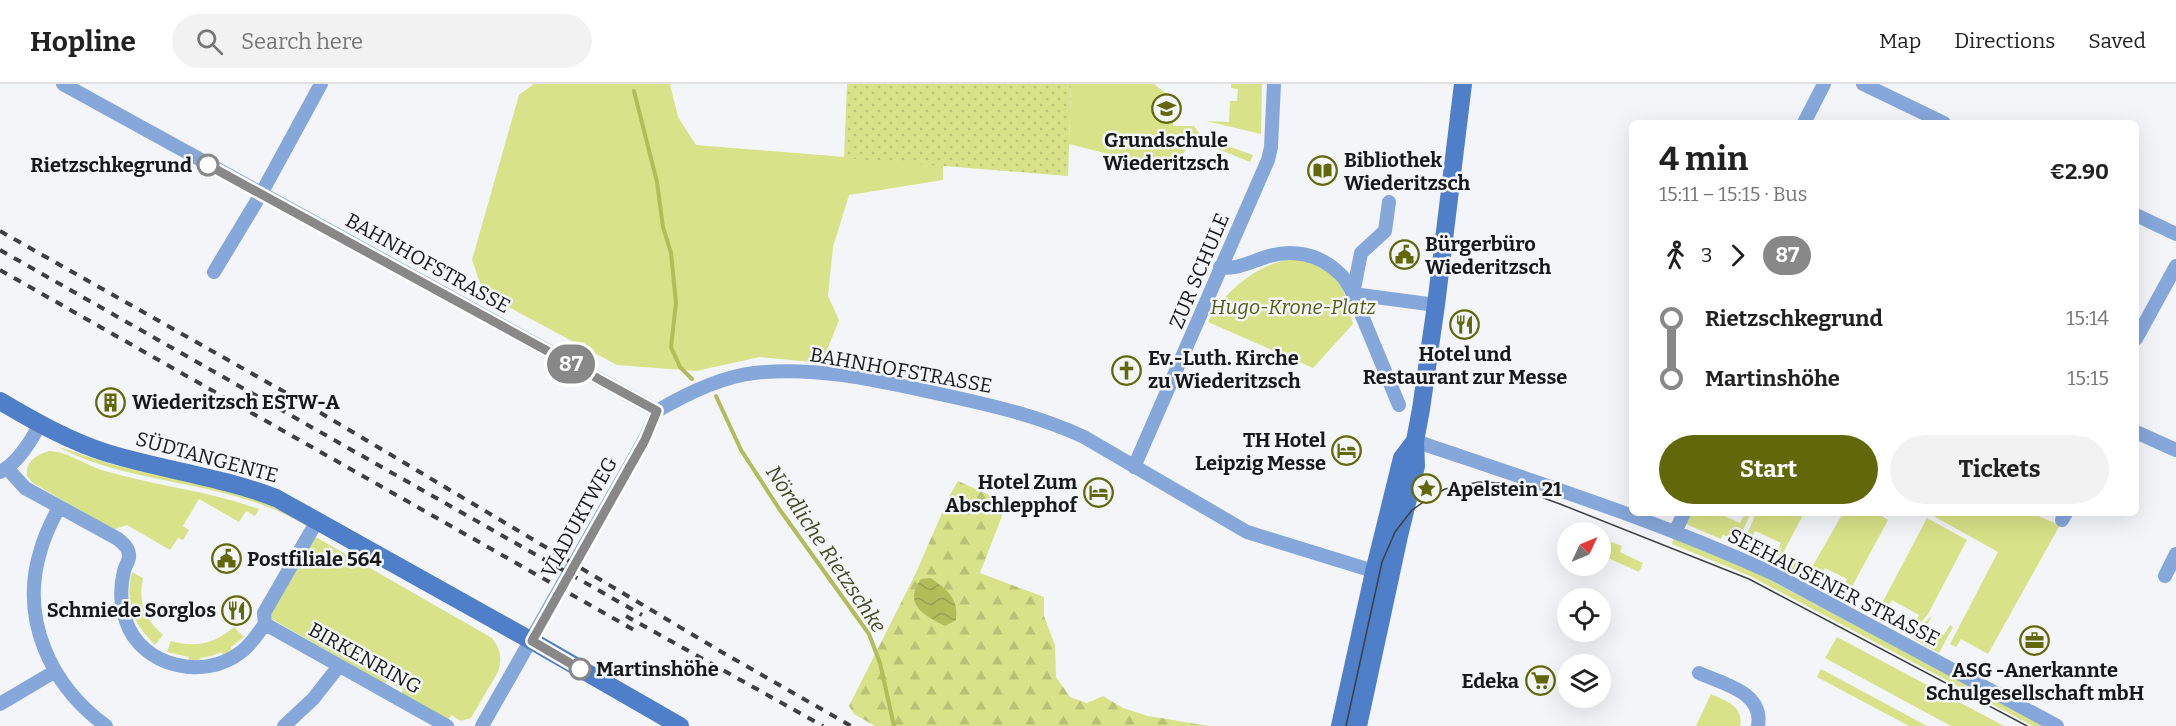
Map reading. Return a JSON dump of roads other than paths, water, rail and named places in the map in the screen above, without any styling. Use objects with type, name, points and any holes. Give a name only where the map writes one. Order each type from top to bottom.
[{"type":"street","points":[[214,272],[261,194],[321,84]]},
{"type":"street","name":"ZUR SCHULE","points":[[1134,467],[1268,160],[1271,147],[1274,84]]},
{"type":"street","points":[[1358,726],[1402,458],[1415,441],[1421,409],[1463,84]]},
{"type":"street","points":[[1806,120],[1824,84]]},
{"type":"street","points":[[1863,84],[1938,120]]},
{"type":"street","name":"BAHNHOFSTRASSE","points":[[68,85],[261,194],[657,411],[696,391],[726,379],[744,375],[788,371],[828,373],[908,387],[1019,412],[1056,424],[1084,437],[1247,532],[1382,574]]},
{"type":"street","points":[[1353,294],[1361,253],[1385,231],[1389,202]]},
{"type":"street","points":[[2139,216],[2176,234]]},
{"type":"street","points":[[1220,267],[1230,269],[1266,256],[1292,251],[1313,256],[1341,274],[1353,294],[1399,405]]},
{"type":"street","points":[[2139,334],[2176,266]]},
{"type":"street","points":[[1353,294],[1436,305]]},
{"type":"street","name":"SÜDTANGENTE","points":[[0,401],[40,424],[105,452],[255,490],[276,498],[680,726]]},
{"type":"street","name":"VIADUKTWEG","points":[[482,726],[645,440],[657,411]]},
{"type":"street","points":[[40,424],[33,437],[4,470],[25,488],[118,539],[127,547],[129,557],[121,582],[121,603],[126,623],[139,643],[157,658],[179,667],[202,668],[223,662],[241,652],[265,624],[264,613],[317,521]]},
{"type":"street","points":[[2139,433],[2176,450]]},
{"type":"street","name":"SEEHAUSENER STRASSE","points":[[1415,441],[1629,515]]},
{"type":"street","points":[[59,507],[40,550],[34,590],[41,640],[54,672],[82,706],[106,726]]},
{"type":"street","name":"SEEHAUSENER STRASSE","points":[[1632,516],[1776,575],[2057,726]]},
{"type":"street","points":[[1675,532],[1683,516]]},
{"type":"street","points":[[2165,576],[2176,554]]},
{"type":"street","points":[[1340,726],[1382,574]]},
{"type":"street","name":"BIRKENRING","points":[[265,624],[447,726]]},
{"type":"street","points":[[284,726],[313,699],[339,666]]},
{"type":"street","points":[[0,704],[54,672]]},
{"type":"street","points":[[1699,673],[1745,693],[1759,713],[1758,726]]},
{"type":"water","points":[[931,578],[951,595],[956,606],[956,620],[945,626],[930,618],[918,608],[915,602],[914,595],[921,579]]},
{"type":"waterway","name":"Nördliche Rietzschke","points":[[634,91],[657,182],[663,227],[671,253],[676,303],[671,347],[680,367],[692,379]]},
{"type":"waterway","name":"Nördliche Rietzschke","points":[[716,396],[741,450],[780,510],[869,634],[880,663],[894,726]]},
{"type":"tram line","points":[[1346,726],[1382,562],[1395,532],[1412,510],[1432,496],[1445,489],[1479,482],[1503,483],[1749,579],[2027,726]]},
{"type":"railway","points":[[0,231],[304,403],[720,651],[851,726]]},
{"type":"railway","points":[[0,250],[642,615]]},
{"type":"railway","points":[[0,270],[634,630]]},
{"type":"railway","points":[[626,616],[823,726]]},
{"type":"place","name":"Grundschule Wiederitzsch","points":[[1166,109]]},
{"type":"place","name":"Rietzschkegrund","points":[[208,165]]},
{"type":"place","name":"Bibliothek Wiederitzsch","points":[[1323,171]]},
{"type":"place","name":"Bürgerbüro Wiederitzsch","points":[[1404,255]]},
{"type":"place","name":"Hotel und Restaurant zur Messe","points":[[1465,324]]},
{"type":"place","name":"Ev.-Luth. Kirche zu Wiederitzsch","points":[[1127,370]]},
{"type":"place","name":"Wiederitzsch ESTW-A","points":[[111,402]]},
{"type":"place","name":"TH Hotel Leipzig Messe","points":[[1347,451]]},
{"type":"place","name":"Apelstein 21","points":[[1426,489]]},
{"type":"place","name":"Hotel Zum Abschlepphof","points":[[1098,493]]},
{"type":"place","name":"Postfiliale 564","points":[[226,559]]},
{"type":"place","name":"Schmiede Sorglos","points":[[237,610]]},
{"type":"place","name":"ASG -Anerkannte Schulgesellschaft mbH","points":[[2035,640]]},
{"type":"place","name":"Martinshöhe","points":[[580,669]]},
{"type":"place","name":"Edeka","points":[[1540,681]]},
{"type":"park label","name":"Hugo-Krone-Platz","points":[[1293,307]]}]
